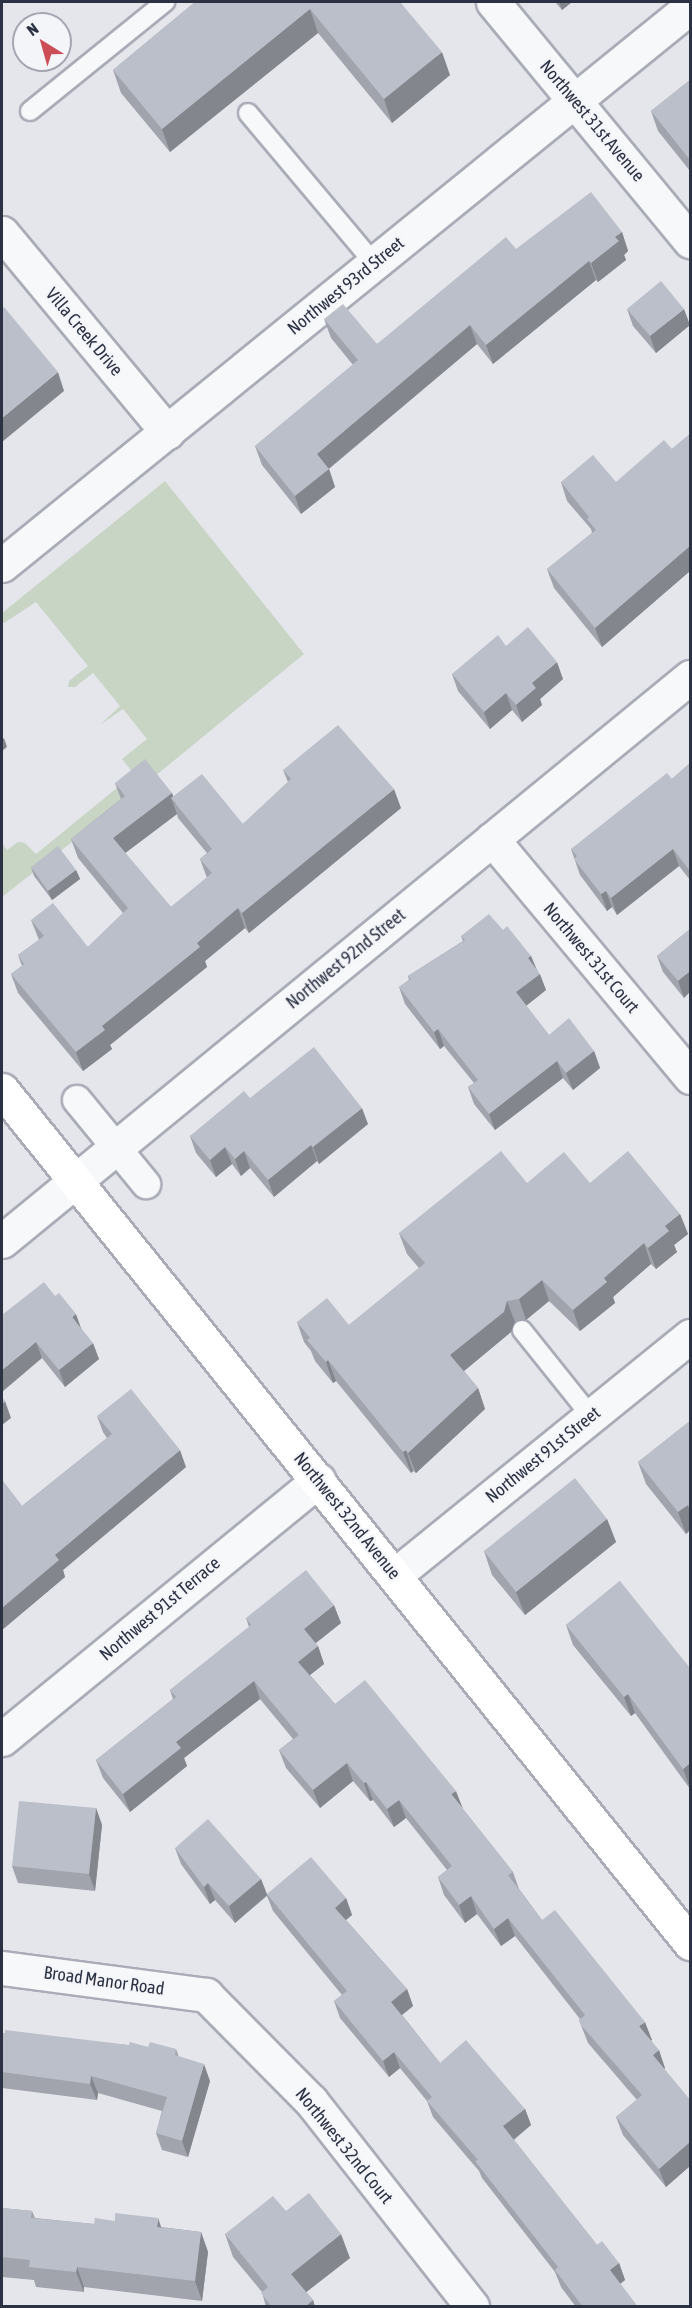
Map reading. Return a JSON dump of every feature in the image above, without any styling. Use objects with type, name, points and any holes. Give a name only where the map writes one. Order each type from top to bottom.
[{"type":"main road","name":"Northwest 32nd Avenue","points":[[2,1090],[690,1943]]},
{"type":"street","name":"Northwest 31st Avenue","points":[[493,2],[690,241]]},
{"type":"street","name":"Northwest 93rd Street","points":[[2,566],[690,7]]},
{"type":"street","name":"Villa Creek Drive","points":[[2,233],[167,432]]},
{"type":"street","name":"Northwest 92nd Street","points":[[2,1241],[690,677]]},
{"type":"street","name":"Northwest 31st Court","points":[[492,839],[690,1077]]},
{"type":"street","points":[[77,1100],[146,1184]]},
{"type":"street","name":"Northwest 91st Street","points":[[395,1575],[690,1336]]},
{"type":"street","name":"Northwest 91st Terrace","points":[[2,1739],[318,1480]]},
{"type":"street","name":"Broad Manor Road","points":[[2,1968],[206,1995]]},
{"type":"street","name":"Northwest 32nd Court","points":[[206,1995],[311,2101],[472,2307]]},
{"type":"lane","points":[[30,111],[165,2]]},
{"type":"lane","points":[[248,113],[374,263]]},
{"type":"lane","points":[[522,1330],[591,1416]]},
{"type":"green space","points":[[165,481],[304,654],[143,786],[2,897],[2,843],[7,850],[18,842],[25,843],[36,854],[134,774],[122,759],[147,739],[123,709],[100,725],[120,706],[93,673],[75,687],[68,687],[69,681],[88,666],[36,602],[4,623],[2,613]]},
{"type":"building","points":[[195,2],[400,2],[442,52],[384,99],[310,9],[162,129],[113,70]]},
{"type":"building","points":[[690,80],[690,160],[651,111]]},
{"type":"building","points":[[591,192],[622,232],[615,237],[619,241],[591,263],[589,261],[486,345],[470,325],[317,454],[329,469],[295,496],[255,446],[358,360],[324,319],[343,304],[377,344],[506,237],[516,249]]},
{"type":"building","points":[[661,281],[684,309],[650,336],[627,309]]},
{"type":"building","points":[[4,307],[58,372],[2,418],[2,309]]},
{"type":"building","points":[[690,434],[690,546],[595,628],[547,569],[596,530],[587,519],[589,517],[561,482],[593,455],[616,482],[664,440],[672,449]]},
{"type":"building","points":[[528,627],[557,662],[532,683],[536,688],[516,705],[506,693],[484,712],[452,674],[498,635],[506,646]]},
{"type":"building","points":[[338,725],[394,789],[242,913],[238,908],[197,943],[200,947],[102,1026],[105,1030],[76,1052],[11,974],[24,964],[18,955],[44,936],[31,920],[53,903],[88,947],[128,908],[71,839],[125,796],[115,783],[145,759],[172,793],[113,838],[171,907],[212,873],[200,859],[212,849],[171,798],[202,774],[243,824],[291,779],[283,770]]},
{"type":"building","points":[[690,763],[690,871],[673,849],[611,898],[606,891],[601,894],[574,859],[577,856],[571,849],[667,773],[672,779]]},
{"type":"building","points":[[58,846],[76,870],[48,891],[31,867]]},
{"type":"building","points":[[489,914],[503,930],[507,926],[531,956],[528,958],[540,974],[516,992],[549,1035],[569,1018],[594,1051],[566,1073],[557,1061],[489,1114],[468,1087],[478,1080],[438,1029],[434,1032],[399,987],[411,979],[408,976],[465,940],[461,936]]},
{"type":"building","points":[[690,929],[690,971],[678,981],[657,956]]},
{"type":"building","points":[[314,1047],[362,1108],[268,1180],[244,1151],[235,1159],[225,1147],[210,1160],[190,1136],[244,1091],[250,1098]]},
{"type":"building","points":[[501,1151],[527,1183],[564,1152],[590,1183],[628,1151],[680,1214],[665,1226],[669,1231],[648,1248],[644,1243],[604,1278],[607,1282],[573,1310],[542,1280],[519,1299],[507,1301],[504,1312],[450,1355],[478,1388],[408,1453],[406,1450],[403,1452],[328,1360],[326,1362],[307,1340],[310,1338],[297,1322],[327,1298],[349,1325],[425,1263],[399,1233]]},
{"type":"building","points":[[44,1282],[55,1296],[59,1293],[76,1314],[72,1317],[93,1343],[59,1370],[36,1342],[2,1370],[2,1315]]},
{"type":"building","points":[[131,1389],[180,1450],[55,1555],[59,1560],[2,1608],[2,1480],[22,1506],[112,1434],[97,1416]]},
{"type":"building","points":[[690,1421],[690,1508],[688,1505],[678,1512],[638,1462]]},
{"type":"building","points":[[575,1478],[607,1519],[516,1592],[484,1551]]},
{"type":"building","points":[[306,1570],[334,1605],[304,1629],[318,1646],[298,1662],[335,1704],[365,1680],[456,1791],[451,1794],[513,1872],[508,1875],[542,1920],[555,1910],[645,2022],[639,2026],[659,2050],[653,2055],[690,2100],[690,2142],[659,2169],[616,2117],[642,2095],[581,2025],[579,2020],[585,2015],[508,1918],[494,1929],[471,1896],[459,1905],[438,1877],[452,1866],[399,1800],[387,1809],[366,1782],[364,1783],[347,1763],[313,1790],[279,1750],[299,1735],[254,1681],[176,1742],[181,1748],[123,1794],[96,1760],[176,1697],[170,1690],[251,1625],[246,1618]]},
{"type":"building","points":[[620,1581],[690,1668],[690,1763],[683,1769],[628,1694],[624,1697],[566,1625]]},
{"type":"building","points":[[19,1801],[96,1808],[89,1874],[12,1866]]},
{"type":"building","points":[[208,1819],[261,1879],[229,1906],[208,1883],[204,1887],[175,1848]]},
{"type":"building","points":[[311,1857],[346,1898],[335,1908],[407,1989],[391,2002],[440,2063],[466,2040],[525,2109],[503,2126],[597,2245],[602,2241],[619,2263],[610,2270],[638,2307],[583,2307],[555,2270],[558,2267],[475,2161],[478,2160],[427,2101],[432,2097],[394,2052],[383,2061],[334,2001],[347,1991],[267,1894]]},
{"type":"building","points":[[5,2030],[129,2045],[130,2042],[148,2047],[150,2042],[176,2049],[175,2055],[204,2064],[182,2141],[156,2133],[167,2097],[91,2076],[90,2084],[2,2072],[2,2033],[5,2033]]},
{"type":"building","points":[[309,2193],[341,2234],[291,2274],[313,2300],[305,2307],[272,2307],[261,2293],[268,2287],[225,2234],[273,2196],[286,2211]]},
{"type":"building","points":[[2,2208],[32,2211],[31,2218],[94,2224],[95,2218],[115,2221],[115,2213],[158,2218],[157,2227],[201,2232],[195,2281],[77,2267],[76,2272],[29,2267],[30,2260],[2,2257]]}]
